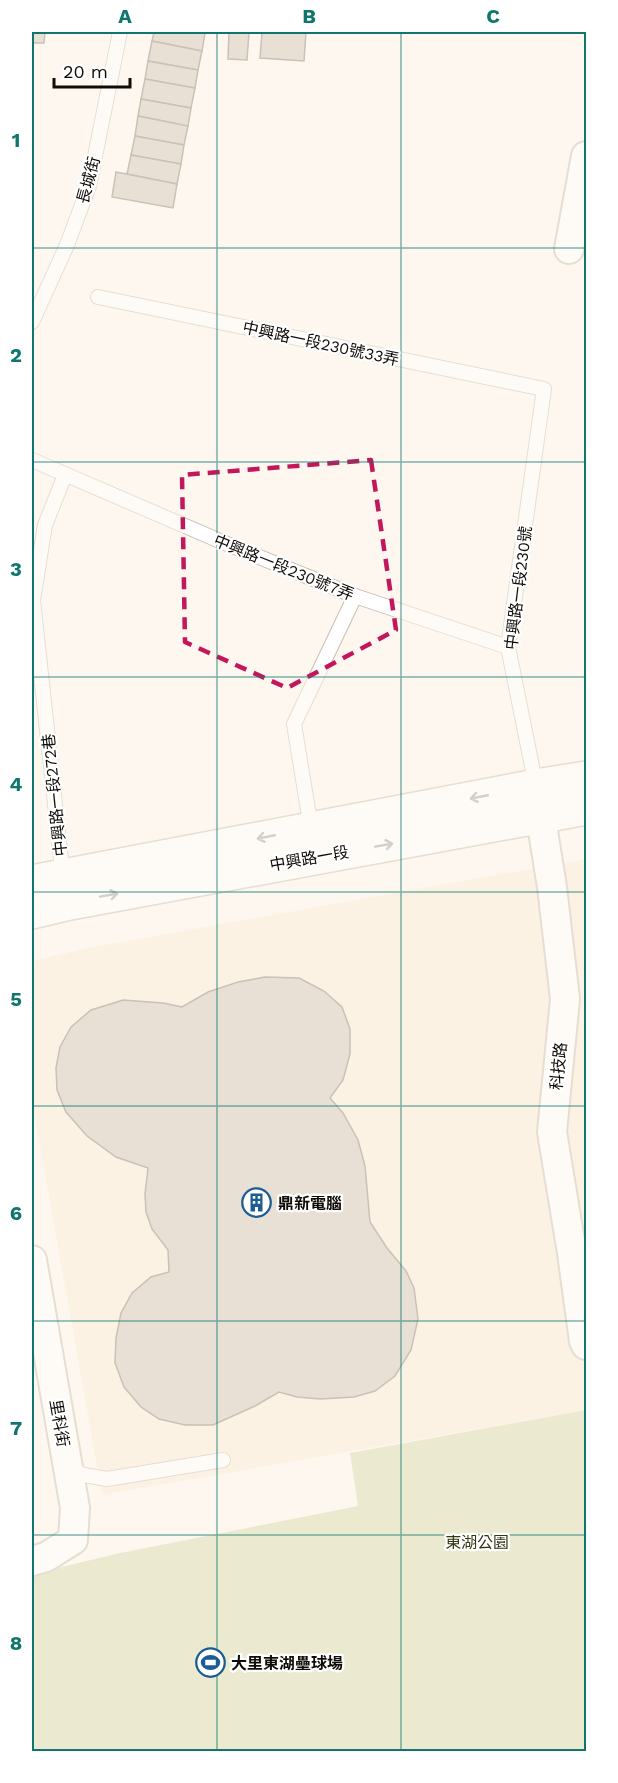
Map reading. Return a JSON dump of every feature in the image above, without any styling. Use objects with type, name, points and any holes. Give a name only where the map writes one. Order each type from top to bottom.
[{"type":"main road","name":"中興路一段","points":[[55,887],[538,801],[586,778]]},
{"type":"main road","name":"中興路一段","points":[[32,912],[55,887],[311,828],[538,801],[586,808]]},
{"type":"street","points":[[569,249],[586,156]]},
{"type":"street","name":"科技路","points":[[538,801],[552,887],[566,999],[552,1132],[586,1345]]},
{"type":"street","name":"里科街","points":[[32,1260],[75,1508],[73,1540],[46,1557],[32,1560]]},
{"type":"lane","name":"長城街","points":[[32,321],[67,245],[89,186],[120,32]]},
{"type":"lane","name":"中興路一段230號33弄","points":[[98,297],[544,389]]},
{"type":"lane","name":"中興路一段230號","points":[[538,801],[508,647],[544,389]]},
{"type":"lane","name":"中興路一段230號7弄","points":[[32,460],[219,541],[355,596],[508,647]]},
{"type":"lane","name":"中興路一段272巷","points":[[55,887],[33,600],[45,525],[65,475]]},
{"type":"lane","points":[[311,828],[294,724],[355,596]]},
{"type":"lane","points":[[68,1469],[84,1475],[107,1479],[223,1460]]},
{"type":"highlighted area","points":[[371,460],[396,630],[287,688],[185,642],[182,475]]},
{"type":"shaded area","points":[[586,859],[586,1410],[102,1495],[32,1100],[32,961],[88,948]]},
{"type":"green space","name":"東湖公園","points":[[586,1410],[586,1751],[32,1751],[32,1574],[120,1553],[358,1506],[350,1453]]},
{"type":"building","points":[[32,32],[45,32],[44,43],[32,43]]},
{"type":"building","points":[[154,32],[205,33],[202,51],[152,41]]},
{"type":"building","points":[[229,32],[249,32],[247,60],[228,59]]},
{"type":"building","points":[[262,32],[306,32],[304,61],[260,58]]},
{"type":"building","points":[[152,41],[202,51],[198,70],[148,61]]},
{"type":"building","points":[[148,61],[198,70],[195,88],[145,79]]},
{"type":"building","points":[[145,79],[195,88],[191,108],[141,99]]},
{"type":"building","points":[[141,99],[191,108],[188,126],[138,116]]},
{"type":"building","points":[[138,116],[188,126],[184,145],[135,136]]},
{"type":"building","points":[[135,136],[184,145],[181,164],[131,155]]},
{"type":"building","points":[[131,155],[181,164],[177,184],[127,174]]},
{"type":"building","points":[[116,172],[177,184],[173,208],[112,197]]},
{"type":"building","name":"鼎新電腦","points":[[265,977],[299,978],[324,991],[342,1007],[350,1029],[350,1054],[343,1080],[330,1098],[343,1113],[358,1140],[365,1166],[370,1222],[406,1271],[414,1288],[418,1319],[411,1350],[395,1376],[375,1391],[354,1397],[320,1399],[297,1397],[279,1392],[213,1425],[185,1425],[159,1419],[141,1407],[124,1387],[115,1363],[116,1338],[121,1313],[132,1293],[151,1277],[169,1272],[168,1250],[152,1229],[146,1212],[145,1194],[148,1168],[116,1157],[87,1136],[66,1112],[57,1090],[56,1068],[60,1047],[71,1027],[91,1010],[123,1000],[182,1007],[208,992],[238,982]]},
{"type":"place","name":"鼎新電腦","points":[[257,1203]]},
{"type":"place","name":"大里東湖壘球場","points":[[210,1663]]}]
